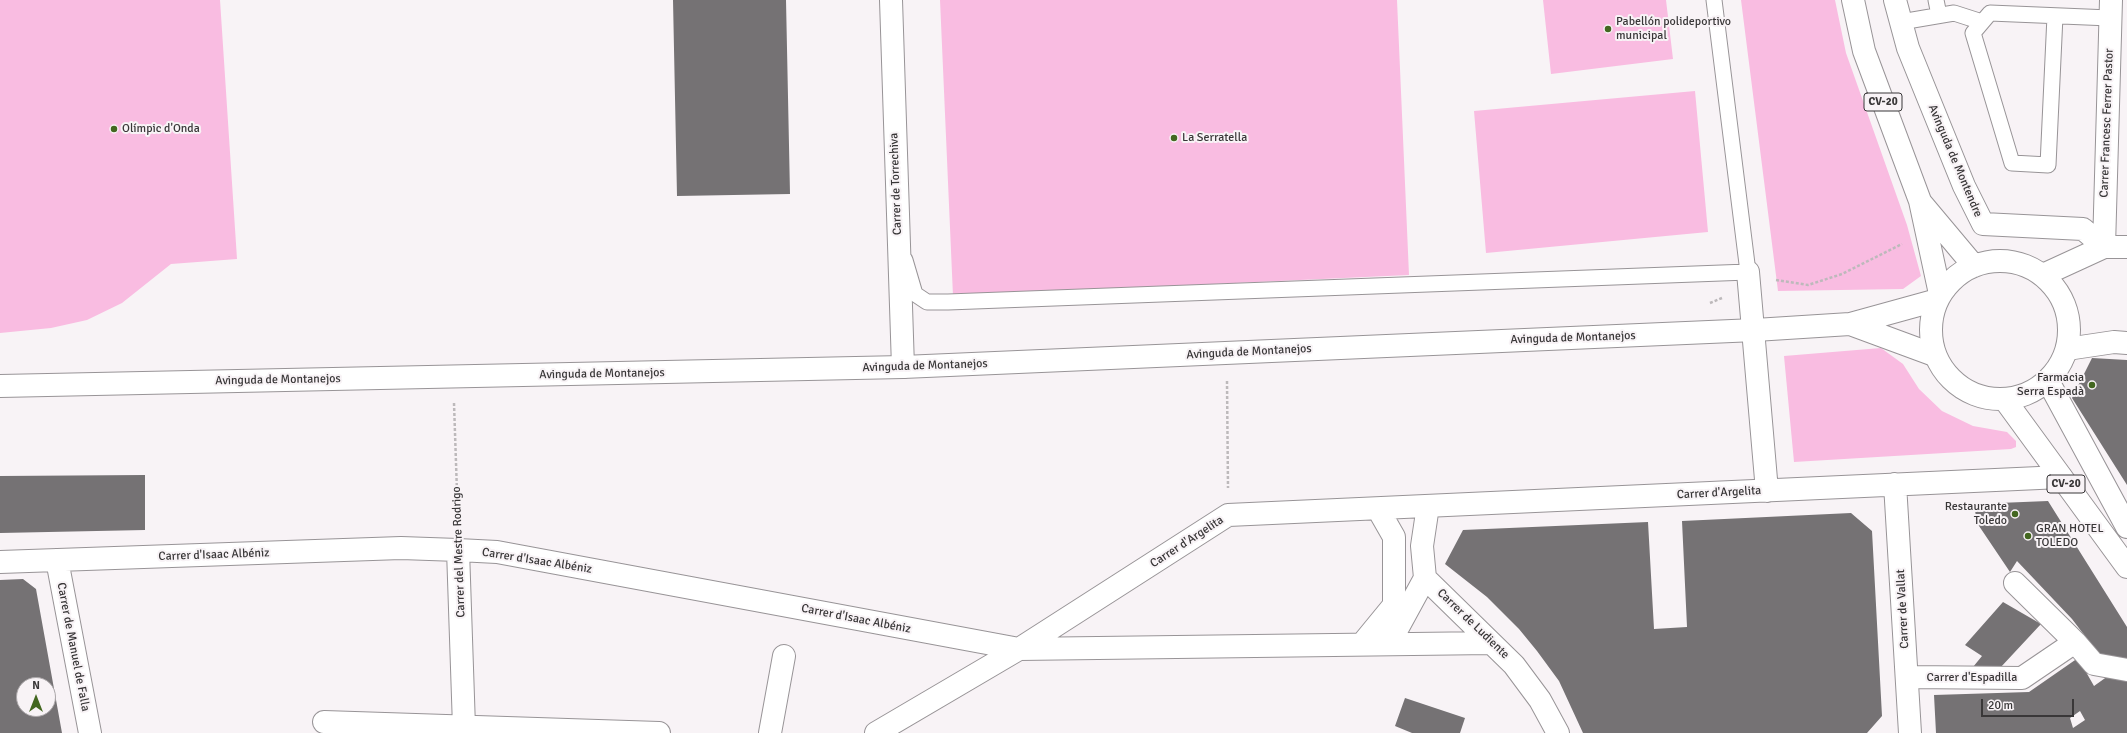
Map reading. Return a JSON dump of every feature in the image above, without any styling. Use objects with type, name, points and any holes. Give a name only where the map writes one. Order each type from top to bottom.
[{"type":"street","name":"Carrer de Torrechiva","points":[[891,0],[903,368]]},
{"type":"street","name":"CV-20","points":[[1853,0],[1864,51],[1920,201],[1939,297]]},
{"type":"street","name":"Avinguda de Montendre","points":[[1895,0],[1911,56],[1964,186],[1983,224],[2083,229],[2104,247]]},
{"type":"street","name":"Carrer Francesc Ferrer Pastor","points":[[2104,247],[2110,9]]},
{"type":"street","name":"CV-20","points":[[1920,201],[1974,266]]},
{"type":"street","points":[[2043,275],[2104,247],[2127,247]]},
{"type":"street","name":"CV-20","points":[[1998,260],[2022,264],[2043,275],[2058,290],[2067,308],[2070,329],[2067,349],[2060,367],[2048,382],[2028,394],[2005,400],[1983,398],[1962,389],[1945,374],[1934,355],[1930,336],[1931,317],[1939,297],[1955,277],[1974,266],[1998,260]]},
{"type":"street","points":[[1749,280],[1767,491]]},
{"type":"street","name":"Avinguda de Montanejos","points":[[0,386],[903,368],[1227,352],[1754,330],[1850,324],[1939,297]]},
{"type":"street","name":"Avinguda de Montanejos","points":[[1850,324],[1934,355]]},
{"type":"street","points":[[2067,349],[2114,342],[2127,343]]},
{"type":"street","name":"CV-20","points":[[2048,382],[2127,528]]},
{"type":"street","name":"CV-20","points":[[2005,400],[2127,567]]},
{"type":"street","name":"Carrer d'Argelita","points":[[876,733],[1019,649],[1228,516],[2061,477]]},
{"type":"street","name":"Carrer de Vallat","points":[[1896,484],[1910,733]]},
{"type":"street","points":[[1389,644],[1425,578],[1422,546],[1428,506]]},
{"type":"street","points":[[1362,644],[1394,605],[1394,537],[1378,509]]},
{"type":"street","name":"Carrer d'Isaac Albéniz","points":[[0,562],[401,548],[497,552],[1019,649]]},
{"type":"street","name":"Carrer del Mestre Rodrigo","points":[[458,550],[464,727]]},
{"type":"street","name":"Carrer de Manuel de Falla","points":[[57,560],[90,733]]},
{"type":"street","name":"Carrer de Ludiente","points":[[1425,578],[1514,665],[1529,683],[1558,733]]},
{"type":"street","points":[[2015,583],[2075,642],[2094,664],[2127,670]]},
{"type":"street","name":"Carrer d'Espadilla","points":[[1907,677],[2022,678],[2075,642]]},
{"type":"street","name":"Carrer d'Argelita","points":[[1019,649],[1491,643]]},
{"type":"street","points":[[770,733],[784,656]]},
{"type":"street","points":[[324,722],[437,730],[464,727],[660,733]]},
{"type":"lane","points":[[898,234],[915,294],[927,302],[1749,280],[1714,0]]},
{"type":"lane","points":[[1936,0],[1939,15]]},
{"type":"lane","points":[[2055,16],[2048,165],[2012,163],[1973,33],[1990,13],[2055,16],[2110,9]]},
{"type":"lane","points":[[1901,22],[1954,13],[1982,22]]},
{"type":"path","points":[[1706,304],[1749,280],[1772,280],[1808,285],[1842,274],[1903,243]]},
{"type":"path","points":[[1227,352],[1228,516]]},
{"type":"path","name":"Carrer del Mestre Rodrigo","points":[[454,377],[458,550]]},
{"type":"shaded area","name":"Olímpic d'Onda","points":[[0,0],[220,0],[237,259],[171,264],[122,303],[87,320],[51,328],[0,333]]},
{"type":"shaded area","name":"La Serratella","points":[[940,0],[1397,0],[1409,275],[953,296]]},
{"type":"shaded area","name":"Pabellón polideportivo municipal","points":[[1543,0],[1666,0],[1673,59],[1551,74]]},
{"type":"shaded area","points":[[1741,0],[1835,0],[1846,53],[1907,225],[1921,276],[1903,289],[1778,291]]},
{"type":"shaded area","points":[[1695,91],[1708,232],[1486,253],[1474,111]]},
{"type":"shaded area","points":[[1881,348],[1903,364],[1919,389],[1942,411],[1973,426],[2007,432],[2016,441],[2016,447],[2011,449],[1794,462],[1784,356]]},
{"type":"building","points":[[673,0],[786,0],[790,194],[677,196]]},
{"type":"building","points":[[2092,358],[2127,360],[2127,485],[2072,398]]},
{"type":"building","points":[[145,475],[145,530],[0,533],[0,476]]},
{"type":"building","points":[[2048,501],[2127,627],[2127,662],[2098,653],[2072,619],[2017,561],[2010,572],[1977,523],[1974,504]]},
{"type":"building","points":[[1851,513],[1872,531],[1882,716],[1867,733],[1583,733],[1559,681],[1537,651],[1519,629],[1487,597],[1445,564],[1463,530],[1648,522],[1654,629],[1687,627],[1682,521]]},
{"type":"building","points":[[23,579],[36,589],[52,677],[16,677],[16,717],[56,717],[56,700],[62,733],[0,733],[0,580]]},
{"type":"building","points":[[2003,602],[2041,624],[2000,668],[1973,667],[1982,656],[1965,645]]},
{"type":"building","points":[[2078,658],[2094,686],[2108,676],[2127,680],[2127,733],[1936,733],[1934,695],[2029,692]],"holes":[[[2080,711],[2085,720],[2073,728],[2070,718]]]},
{"type":"building","points":[[1405,698],[1465,718],[1460,733],[1412,733],[1395,726]]},
{"type":"place","name":"Pabellón polideportivo municipal","points":[[1608,29]]},
{"type":"place","name":"Olímpic d'Onda","points":[[114,129]]},
{"type":"place","name":"La Serratella","points":[[1174,138]]},
{"type":"place","name":"Farmacia Serra Espadà","points":[[2092,385]]},
{"type":"place","name":"Restaurante Toledo","points":[[2015,514]]},
{"type":"place","name":"GRAN HOTEL TOLEDO","points":[[2028,536]]}]
